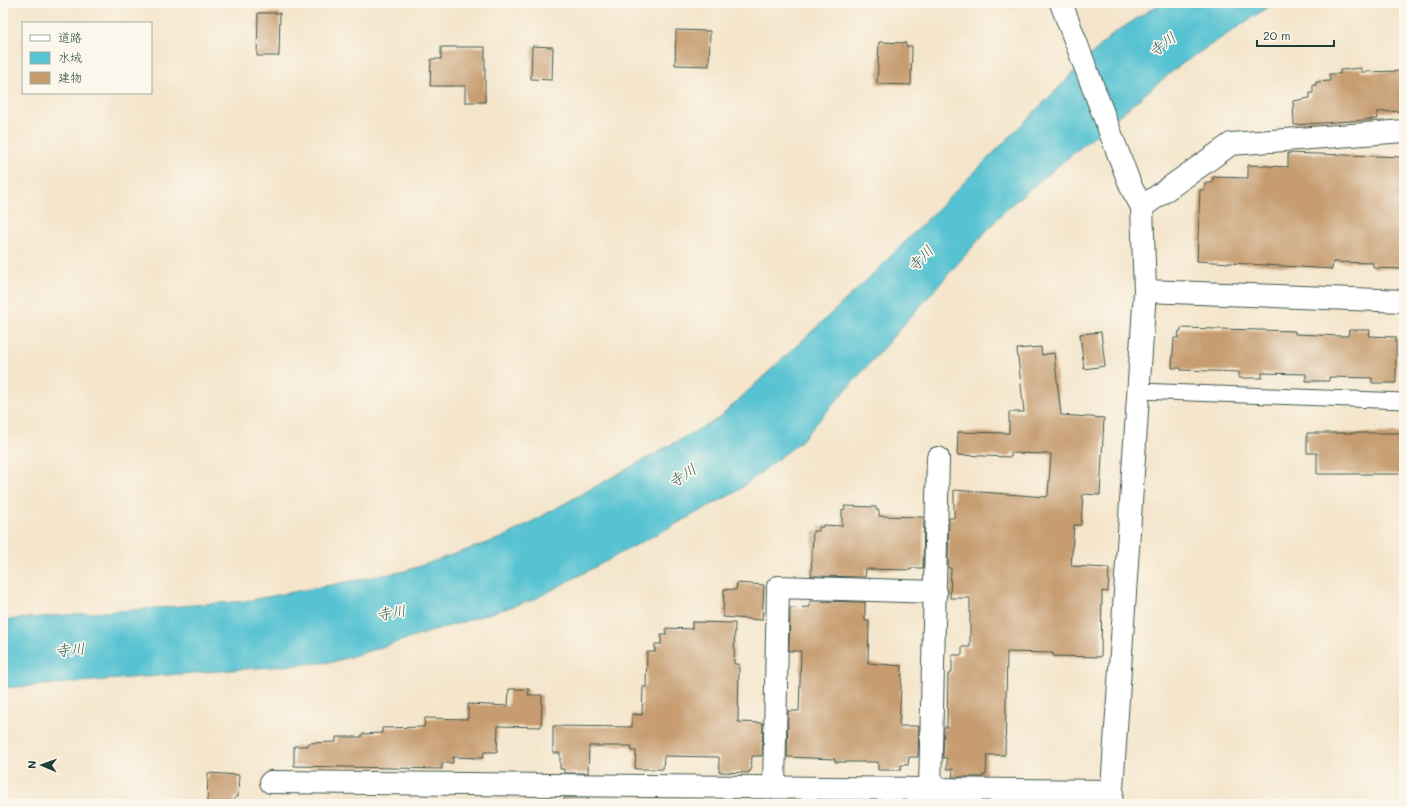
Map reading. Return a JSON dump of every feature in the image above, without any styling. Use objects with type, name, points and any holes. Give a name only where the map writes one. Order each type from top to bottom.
[{"type":"street","points":[[271,782],[930,789],[1111,797],[1145,291],[1142,207],[1131,187],[1128,174],[1064,10]]},
{"type":"street","points":[[1142,207],[1231,144],[1404,131]]},
{"type":"street","points":[[1145,291],[1404,301]]},
{"type":"street","points":[[930,789],[936,592],[938,458]]},
{"type":"street","points":[[774,787],[778,588],[936,592]]},
{"type":"lane","points":[[1138,391],[1404,401]]},
{"type":"water","name":"寺川","points":[[1161,3],[1274,3],[1179,66],[1006,209],[800,442],[736,492],[533,600],[333,662],[3,688],[3,620],[245,601],[405,571],[504,537],[719,418],[867,280],[1111,35]]},
{"type":"building","points":[[258,13],[280,13],[279,56],[257,56]]},
{"type":"building","points":[[676,30],[710,31],[709,66],[675,65]]},
{"type":"building","points":[[879,42],[906,43],[906,46],[912,46],[911,85],[877,84]]},
{"type":"building","points":[[532,46],[553,47],[552,80],[531,79]]},
{"type":"building","points":[[441,47],[485,47],[485,102],[465,102],[465,86],[430,86],[431,59],[441,59]]},
{"type":"building","points":[[1361,68],[1361,72],[1404,71],[1404,111],[1377,112],[1378,119],[1294,125],[1293,101],[1310,98],[1310,93],[1313,93],[1313,85],[1316,85],[1316,82],[1330,81],[1329,74],[1340,74],[1340,70]]},
{"type":"building","points":[[1288,153],[1404,157],[1402,269],[1373,268],[1373,263],[1333,262],[1332,269],[1197,261],[1200,190],[1205,190],[1205,183],[1212,183],[1213,177],[1248,178],[1248,165],[1288,167]]},
{"type":"building","points":[[1181,328],[1295,331],[1295,334],[1340,336],[1348,336],[1349,330],[1370,330],[1369,336],[1396,337],[1396,383],[1372,383],[1372,378],[1329,377],[1329,381],[1306,381],[1306,374],[1262,373],[1262,378],[1239,378],[1239,372],[1181,370],[1181,368],[1172,368],[1174,338],[1178,338]]},
{"type":"building","points":[[1101,332],[1105,366],[1084,369],[1080,334]]},
{"type":"building","points":[[1041,347],[1042,355],[1054,353],[1061,415],[1104,418],[1100,495],[1083,494],[1081,525],[1074,525],[1071,566],[1109,568],[1108,592],[1102,591],[1101,657],[1053,656],[1053,653],[1007,652],[1005,755],[987,755],[986,775],[983,775],[983,777],[952,777],[953,769],[947,769],[947,758],[943,758],[944,727],[947,727],[948,674],[952,671],[952,655],[962,655],[962,647],[970,647],[970,598],[950,598],[951,568],[948,568],[949,518],[954,518],[954,490],[1046,497],[1048,495],[1051,454],[1011,453],[1011,457],[957,455],[958,432],[1009,433],[1009,412],[1024,412],[1017,349]]},
{"type":"building","points":[[1307,433],[1404,433],[1404,474],[1317,474],[1317,453],[1307,453]]},
{"type":"building","points":[[844,506],[876,507],[876,510],[879,510],[879,516],[924,517],[923,568],[911,568],[911,570],[866,569],[865,577],[811,576],[813,531],[819,531],[819,527],[823,527],[823,525],[842,526],[842,510],[845,509]]},
{"type":"building","points":[[737,583],[764,585],[762,620],[723,617],[724,589],[736,590]]},
{"type":"building","points":[[810,601],[865,602],[865,621],[869,621],[868,663],[902,666],[899,726],[919,726],[918,757],[909,757],[908,765],[901,765],[901,770],[878,770],[878,762],[835,762],[835,759],[787,757],[788,711],[799,711],[801,651],[789,651],[790,608],[810,607]]},
{"type":"building","points":[[692,622],[735,623],[734,664],[739,664],[738,722],[763,723],[762,756],[752,756],[751,771],[749,771],[749,773],[719,772],[719,757],[664,756],[663,769],[635,769],[636,751],[631,751],[632,746],[589,746],[588,773],[564,773],[564,769],[560,769],[560,753],[553,753],[553,726],[632,727],[632,714],[642,715],[643,687],[646,687],[647,652],[655,652],[655,644],[661,644],[661,635],[666,635],[666,628],[692,629]]},
{"type":"building","points":[[509,689],[529,689],[528,695],[542,695],[541,727],[498,726],[497,752],[484,752],[483,758],[453,757],[453,763],[442,763],[442,769],[294,766],[294,746],[308,746],[308,743],[336,742],[336,737],[362,737],[362,734],[382,733],[382,728],[424,727],[425,718],[468,719],[468,704],[508,706]]},
{"type":"building","points":[[208,773],[239,775],[238,797],[235,797],[234,804],[207,804]]},
{"type":"building","points":[[564,798],[588,798],[588,804],[564,804]]},
{"type":"building","points":[[960,802],[982,802],[982,804],[960,804]]}]
